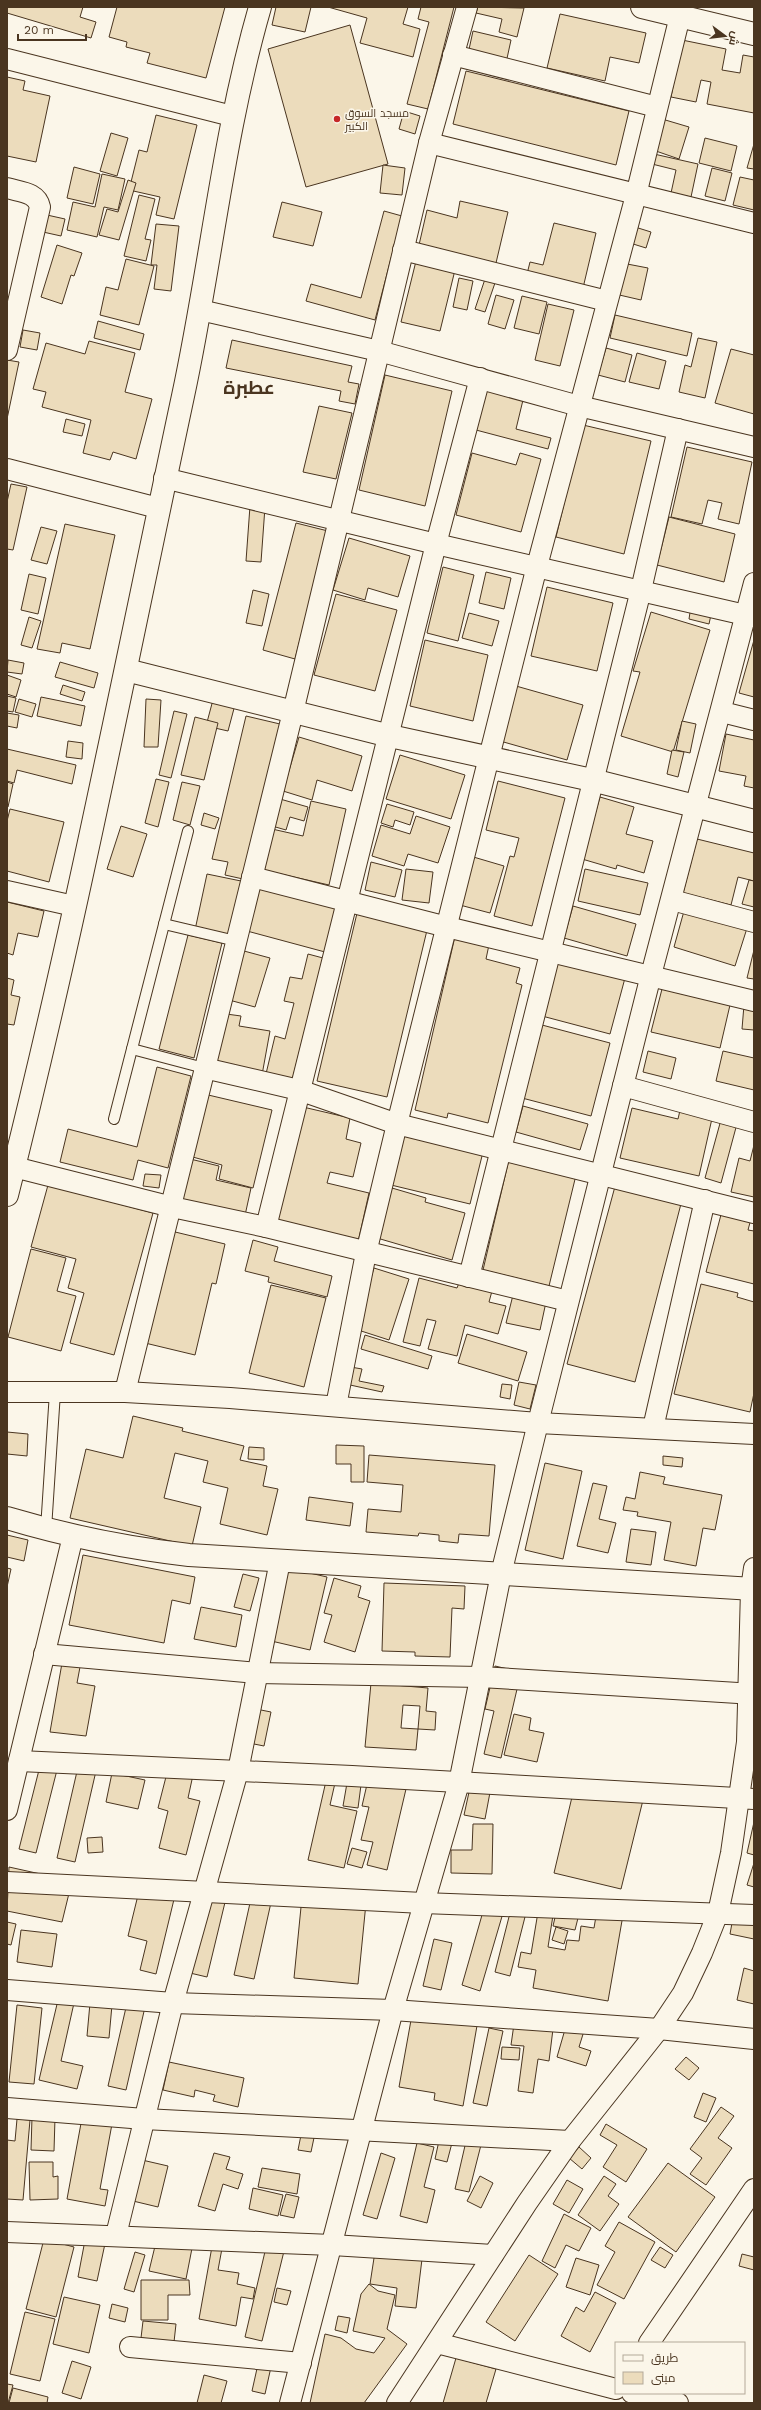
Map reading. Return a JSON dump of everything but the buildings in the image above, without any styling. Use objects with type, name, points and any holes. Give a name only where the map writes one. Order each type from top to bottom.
[{"type":"main road","points":[[7,1195],[74,906],[126,670],[164,478],[200,310],[232,116],[260,7]]},
{"type":"main road","points":[[642,7],[754,34]]},
{"type":"main road","points":[[126,670],[390,736],[488,759],[592,780],[754,821]]},
{"type":"main road","points":[[7,1518],[73,1536],[164,1552],[280,1561],[752,1589]]},
{"type":"street","points":[[125,1392],[172,1207],[204,1068],[293,712],[429,144],[467,7]]},
{"type":"street","points":[[336,1406],[366,1253],[397,1124],[537,566],[636,194],[680,16]]},
{"type":"street","points":[[453,55],[657,107]]},
{"type":"street","points":[[7,59],[232,116]]},
{"type":"street","points":[[429,144],[754,224]]},
{"type":"street","points":[[7,188],[37,197],[40,207],[7,350]]},
{"type":"street","points":[[403,250],[607,301]]},
{"type":"street","points":[[200,310],[379,351],[579,406],[754,448]]},
{"type":"street","points":[[266,1227],[299,1090],[390,736],[436,544],[480,378]]},
{"type":"street","points":[[469,1277],[549,951],[641,590],[678,429]]},
{"type":"street","points":[[7,469],[158,508]]},
{"type":"street","points":[[164,478],[436,544],[750,616]]},
{"type":"street","points":[[290,2403],[393,2010],[459,1783],[482,1677],[501,1574],[538,1423],[651,975],[722,712],[750,616],[754,583]]},
{"type":"street","points":[[722,712],[754,720]]},
{"type":"street","points":[[252,877],[447,927],[754,1000]]},
{"type":"street","points":[[7,891],[74,906]]},
{"type":"street","points":[[672,900],[754,922]]},
{"type":"street","points":[[204,1068],[299,1090],[397,1124],[754,1213]]},
{"type":"street","points":[[623,1086],[754,1122]]},
{"type":"street","points":[[14,1167],[172,1207],[266,1227],[366,1253],[568,1301]]},
{"type":"street","points":[[653,1428],[705,1200]]},
{"type":"street","points":[[7,1392],[125,1392],[336,1406],[538,1423],[754,1434]]},
{"type":"street","points":[[7,1810],[73,1536]]},
{"type":"street","points":[[116,2235],[173,2003],[206,1890],[238,1771],[280,1561]]},
{"type":"street","points":[[398,2403],[493,2255],[570,2141],[659,2029],[683,1992],[718,1913],[731,1853],[746,1799],[747,1742],[751,1694],[752,1589],[754,1568]]},
{"type":"street","points":[[44,1654],[257,1672],[482,1677],[751,1694]]},
{"type":"street","points":[[19,1761],[238,1771],[746,1799]]},
{"type":"street","points":[[7,1882],[206,1890],[423,1903],[754,1915]]},
{"type":"street","points":[[7,1990],[173,2003],[393,2010],[659,2029],[754,2040]]},
{"type":"street","points":[[7,2108],[144,2119],[570,2141]]},
{"type":"street","points":[[650,2342],[754,2189]]},
{"type":"street","points":[[7,2232],[116,2235],[332,2245],[493,2255]]},
{"type":"street","points":[[437,2343],[615,2391]]},
{"type":"street","points":[[130,2347],[301,2363]]},
{"type":"street","points":[[637,2394],[678,2403]]},
{"type":"lane","points":[[114,1119],[188,831]]},
{"type":"lane","points":[[164,924],[236,941]]},
{"type":"lane","points":[[132,1049],[204,1068]]},
{"type":"lane","points":[[46,1529],[54,1392]]},
{"type":"place","name":"مسجد السوق الكبير","points":[[337,119]]},
{"type":"district","name":"عطبرة","points":[[249,387]]}]
